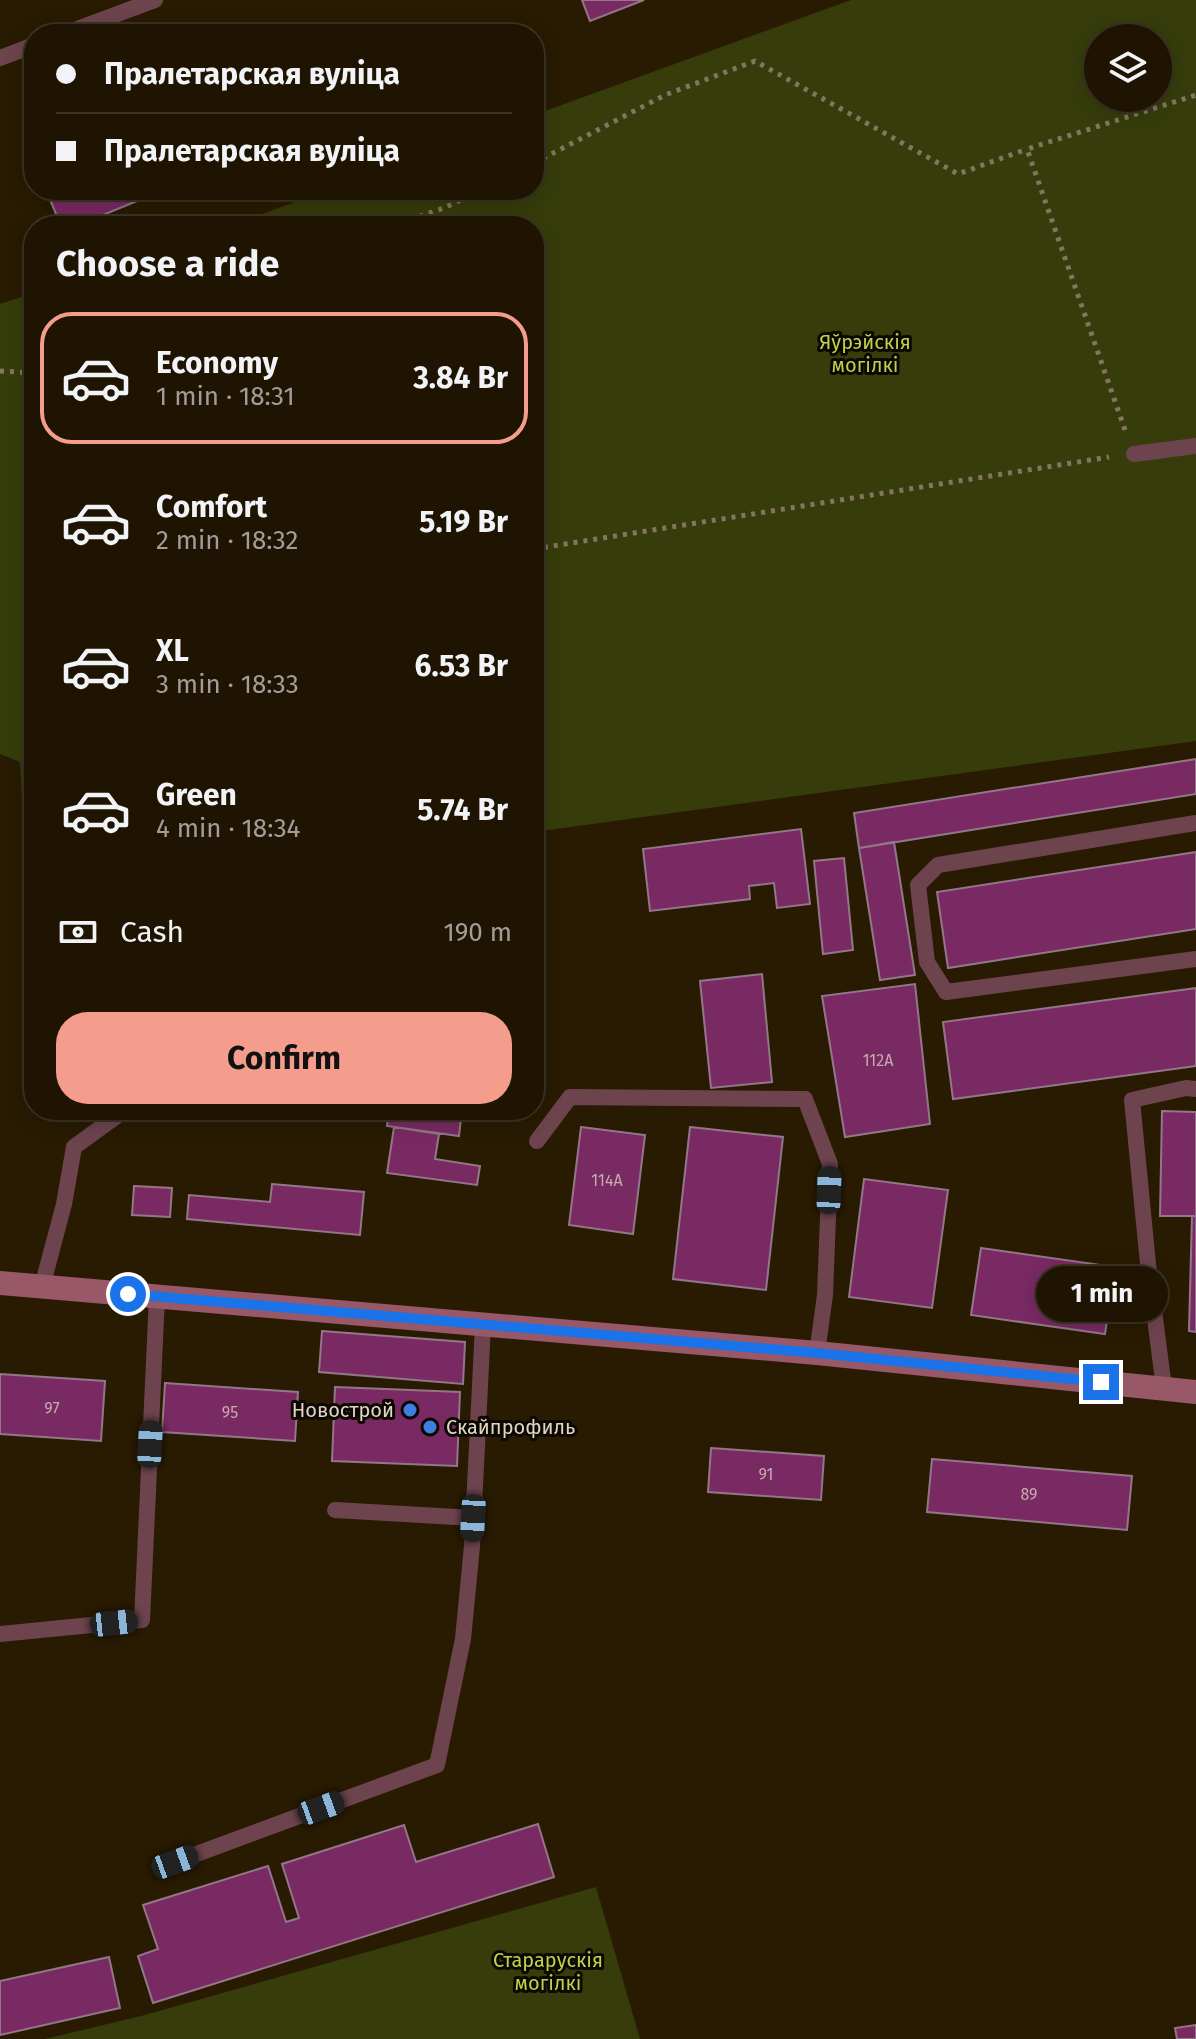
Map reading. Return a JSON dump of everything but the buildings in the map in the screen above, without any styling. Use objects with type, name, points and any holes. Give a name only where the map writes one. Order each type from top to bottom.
[{"type":"street","points":[[0,1283],[817,1353],[1196,1392]]},
{"type":"lane","points":[[91,24],[155,0]]},
{"type":"lane","points":[[0,58],[24,49]]},
{"type":"lane","points":[[1134,454],[1196,446]]},
{"type":"lane","points":[[1196,823],[938,865],[918,885],[927,962],[946,992],[1196,959]]},
{"type":"lane","points":[[1164,1388],[1132,1100],[1186,1088],[1196,1089]]},
{"type":"lane","points":[[537,1141],[570,1097],[805,1099],[830,1164],[825,1295],[817,1353]]},
{"type":"lane","points":[[42,1287],[64,1204],[74,1147],[111,1120]]},
{"type":"lane","points":[[0,1634],[142,1620],[157,1297]]},
{"type":"lane","points":[[175,1862],[437,1765],[463,1639],[483,1325]]},
{"type":"lane","points":[[335,1510],[473,1518]]},
{"type":"path","points":[[544,158],[665,95],[755,61],[958,174],[1196,95]]},
{"type":"path","points":[[544,547],[1134,454],[1027,149]]},
{"type":"path","points":[[420,216],[460,200]]},
{"type":"path","points":[[0,371],[24,372]]},
{"type":"green space","name":"Яўрэйскія могілкі","points":[[851,0],[1196,0],[1196,741],[544,831],[544,216],[256,216],[300,200],[544,200],[544,111]]},
{"type":"green space","points":[[24,296],[24,843],[20,762],[0,754],[0,304]]},
{"type":"green space","name":"Старарускія могілкі","points":[[596,1887],[640,2039],[45,2039],[145,2015]]},
{"type":"place","name":"Новострой","points":[[410,1410]]},
{"type":"place","name":"Скайпрофиль","points":[[430,1427]]},
{"type":"route","points":[[128,1294],[817,1353],[1101,1382]]}]
